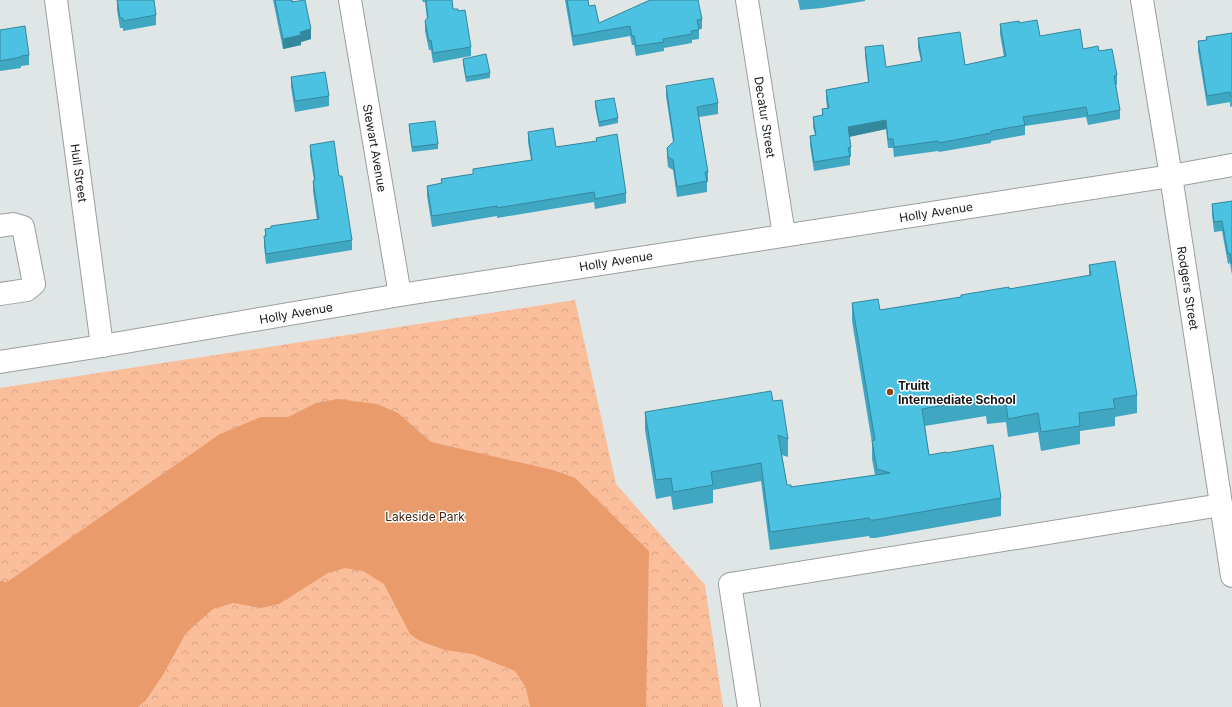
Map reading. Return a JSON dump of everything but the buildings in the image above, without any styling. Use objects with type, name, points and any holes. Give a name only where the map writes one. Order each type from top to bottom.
[{"type":"street","name":"Hull Street","points":[[56,0],[102,346]]},
{"type":"street","name":"Stewart Avenue","points":[[350,0],[400,295]]},
{"type":"street","name":"Decatur Street","points":[[746,0],[784,235]]},
{"type":"street","name":"Rodgers Street","points":[[1142,0],[1171,176],[1232,576]]},
{"type":"street","name":"Holly Avenue","points":[[0,362],[400,295],[1171,176],[1232,165]]},
{"type":"street","points":[[0,226],[14,224],[23,227],[34,284],[27,290],[0,294]]},
{"type":"street","points":[[749,707],[730,584],[1221,505]]},
{"type":"green space","name":"Lakeside Park","points":[[575,300],[616,484],[705,585],[723,707],[0,707],[0,388]]},
{"type":"shaded area","points":[[337,399],[377,404],[398,413],[431,442],[553,470],[575,478],[649,551],[646,707],[530,707],[526,688],[515,671],[473,654],[445,650],[420,641],[410,634],[384,584],[363,571],[345,568],[328,573],[279,604],[261,608],[233,603],[213,609],[186,633],[163,675],[146,700],[138,707],[0,707],[0,581],[7,582],[220,434],[261,417],[288,417],[316,403]]},
{"type":"place","name":"Truitt Intermediate School","points":[[890,392]]}]
